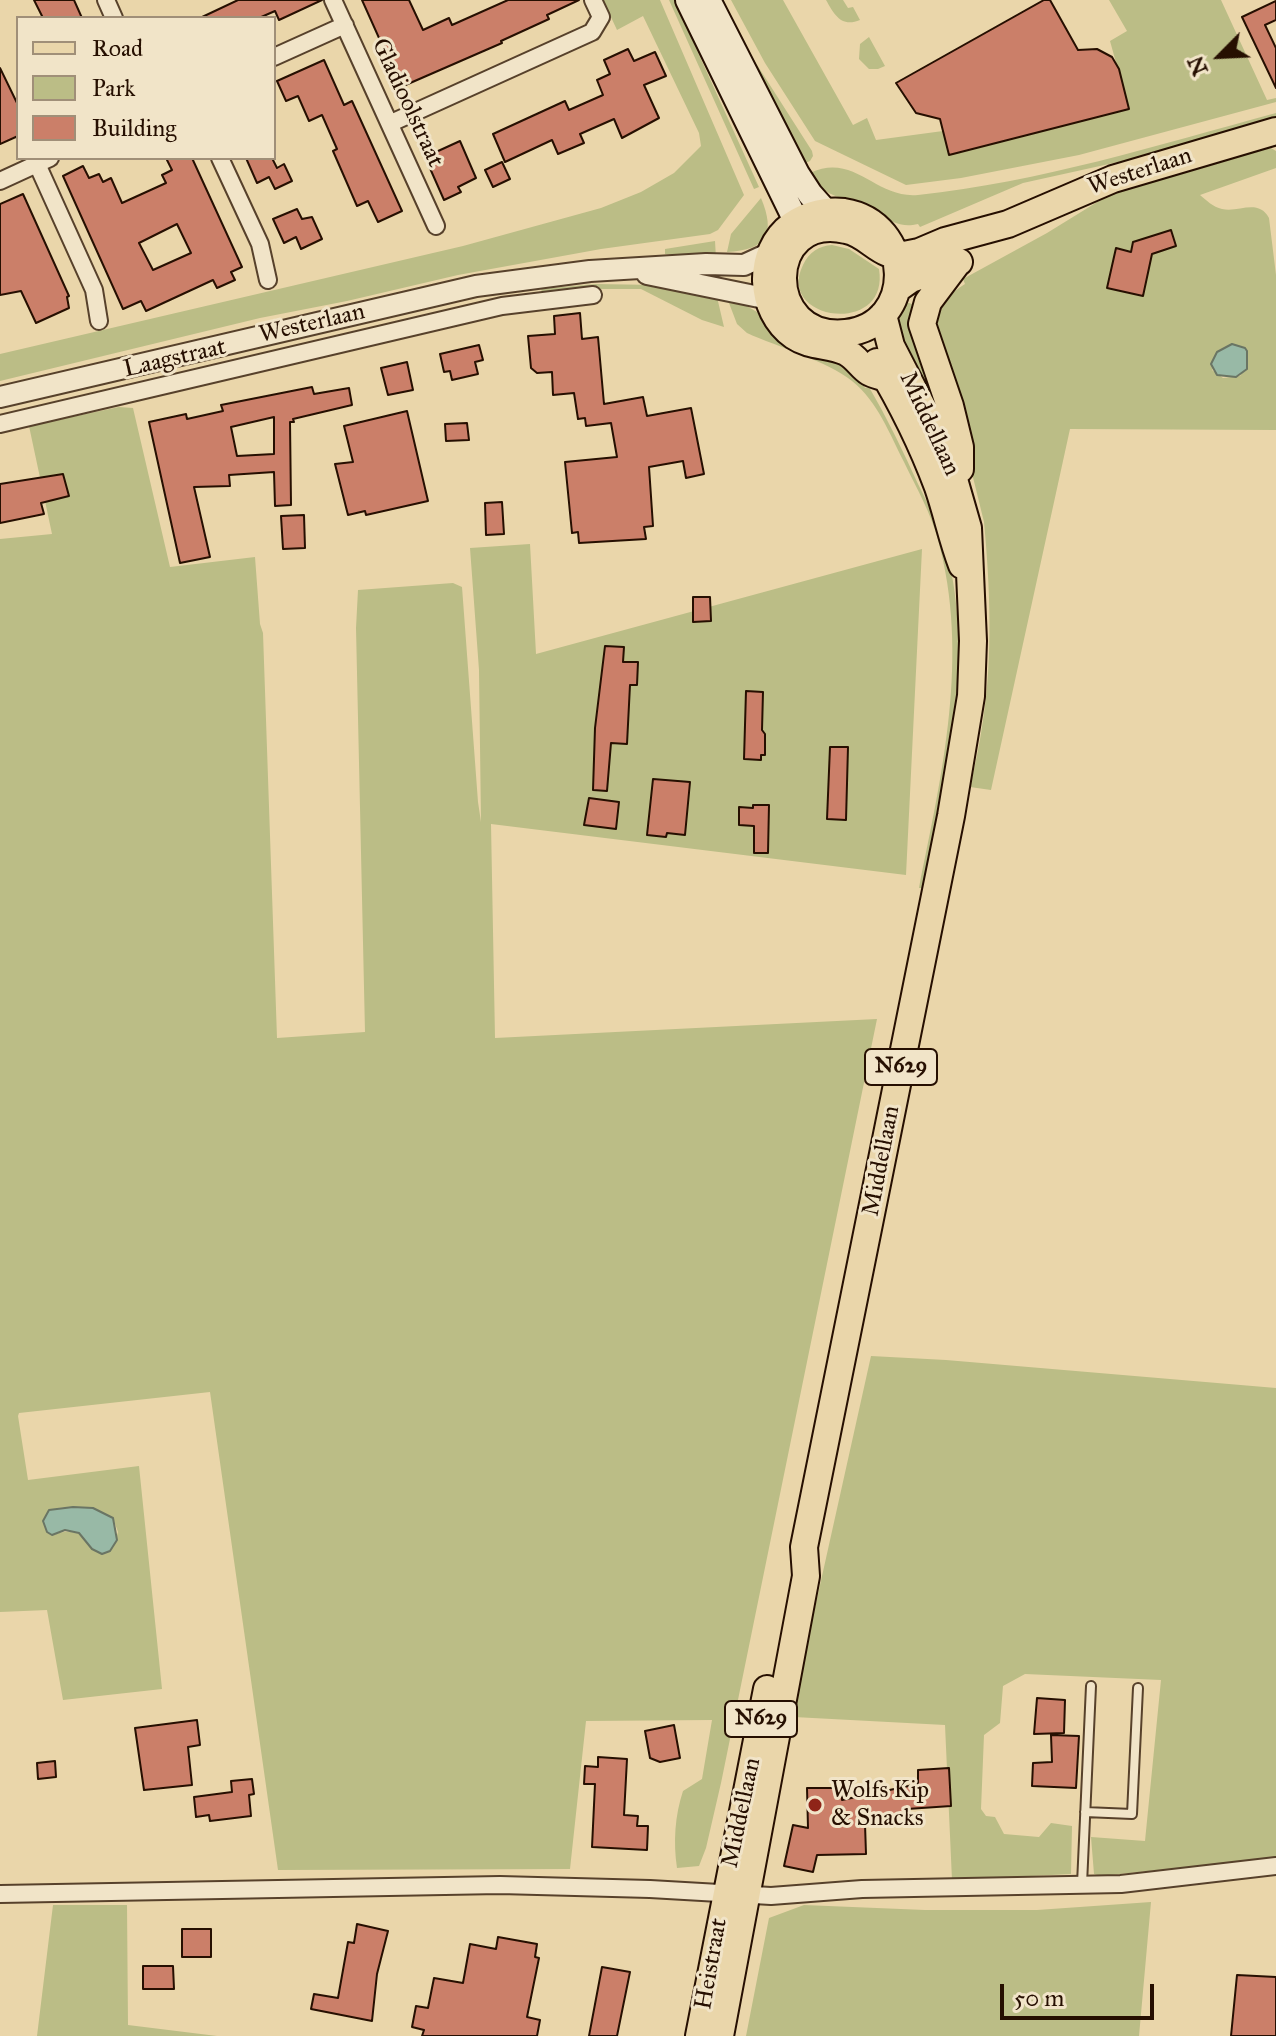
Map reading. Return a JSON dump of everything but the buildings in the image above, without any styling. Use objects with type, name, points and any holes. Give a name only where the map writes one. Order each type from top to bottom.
[{"type":"main road","points":[[688,0],[771,170],[786,238],[779,302],[815,329],[842,342],[883,315],[897,289],[898,270],[891,246],[874,224],[857,215],[826,212],[808,216],[786,238]]},
{"type":"main road","points":[[708,0],[797,174],[826,212]]},
{"type":"main road","name":"Westerlaan","points":[[897,289],[911,279],[958,262],[1008,224],[1113,179],[1276,131]]},
{"type":"main road","name":"Westerlaan","points":[[891,246],[950,226],[1008,224]]},
{"type":"main road","points":[[786,238],[818,230],[842,229],[857,234],[881,251],[891,246]]},
{"type":"main road","points":[[958,262],[928,302],[922,324],[958,438],[960,493]]},
{"type":"main road","name":"Middellaan","points":[[736,1893],[791,1574],[804,1547],[962,758],[972,667],[968,528],[960,493],[947,455],[891,346],[883,315]]},
{"type":"main road","name":"Middellaan","points":[[842,342],[864,343],[886,378],[934,476],[969,584]]},
{"type":"main road","name":"Heistraat","points":[[699,2036],[736,1893]]},
{"type":"main road","name":"Heistraat","points":[[720,2036],[736,1893]]},
{"type":"street","name":"Gladioolstraat","points":[[333,0],[436,226]]},
{"type":"street","points":[[391,123],[592,32],[601,17],[593,0]]},
{"type":"street","points":[[276,56],[345,25]]},
{"type":"street","points":[[221,160],[260,244],[268,280]]},
{"type":"street","points":[[0,181],[44,161],[94,290],[99,321]]},
{"type":"street","name":"Westerlaan","points":[[0,397],[499,282],[590,271],[706,264],[744,265],[786,238]]},
{"type":"street","name":"Westerlaan","points":[[626,269],[779,302]]},
{"type":"street","points":[[499,282],[502,306]]},
{"type":"street","name":"Laagstraat","points":[[0,424],[502,306],[593,295]]},
{"type":"street","points":[[0,1894],[500,1885],[771,1896],[862,1889],[1134,1883],[1276,1866]]},
{"type":"lane","points":[[1082,1885],[1091,1686]]},
{"type":"lane","points":[[1085,1812],[1132,1814],[1138,1688]]},
{"type":"green space","points":[[603,0],[660,0],[744,195],[718,230],[710,234],[601,249],[458,275],[260,318],[0,381],[0,354],[463,246],[601,208],[641,192],[674,173],[701,146],[699,133],[643,16],[617,30]]},
{"type":"green space","points":[[669,0],[678,0],[695,46],[759,187],[754,189]]},
{"type":"green space","points":[[715,0],[723,0],[752,57],[812,151],[810,161],[801,165]]},
{"type":"green space","points":[[731,0],[783,0],[853,125],[867,118],[876,140],[943,131],[949,155],[1129,109],[1110,41],[1127,31],[1109,0],[1221,0],[1267,100],[1276,98],[1276,102],[1079,155],[961,178],[906,185],[815,141],[765,63]]},
{"type":"green space","points":[[826,0],[843,0],[848,8],[853,7],[860,20],[843,21],[835,15]]},
{"type":"green space","points":[[869,37],[885,66],[878,69],[869,69],[859,59],[860,44]]},
{"type":"green space","points":[[1276,113],[1276,119],[1127,160],[1023,183],[920,227],[918,224],[901,225],[869,207],[832,194],[821,187],[810,173],[840,168],[889,190],[918,195],[1054,172]]},
{"type":"green space","points":[[1271,148],[1276,151],[1276,168],[1200,195],[1219,208],[1254,207],[1265,212],[1269,218],[1276,275],[1276,430],[1070,429],[991,790],[970,787],[982,729],[988,671],[990,621],[986,546],[984,522],[935,323],[937,317],[946,300],[965,284],[963,279],[1107,196],[1175,173]],"holes":[[[1232,344],[1245,348],[1248,365],[1240,376],[1223,378],[1212,370]]]},
{"type":"green space","points":[[761,198],[768,221],[765,238],[751,248],[727,252],[731,234]]},
{"type":"green space","points":[[715,241],[716,258],[665,254],[665,249]]},
{"type":"green space","points":[[832,245],[849,249],[879,269],[878,291],[868,305],[852,312],[835,314],[818,309],[805,299],[799,284],[803,265],[811,253]]},
{"type":"green space","points":[[595,284],[656,285],[717,297],[724,327],[702,320],[641,289],[595,289],[543,295],[541,289]]},
{"type":"green space","points":[[906,302],[912,304],[911,326],[929,365],[938,414],[898,336],[897,318]]},
{"type":"green space","points":[[729,303],[745,305],[757,312],[809,356],[842,364],[855,373],[865,388],[869,387],[901,447],[943,540],[953,582],[958,625],[958,670],[948,759],[923,888],[919,888],[944,758],[952,671],[952,627],[947,584],[935,530],[888,429],[861,389],[829,367],[747,333],[737,324]]},
{"type":"green space","points":[[119,407],[133,408],[170,567],[255,557],[263,633],[277,1038],[365,1032],[356,628],[358,590],[453,583],[462,587],[481,822],[479,670],[470,548],[530,544],[536,654],[922,549],[906,875],[491,824],[495,1038],[877,1019],[721,1783],[699,1866],[677,1868],[676,1829],[683,1791],[702,1779],[712,1720],[586,1721],[570,1869],[278,1870],[210,1392],[19,1413],[18,1416],[28,1480],[139,1466],[162,1689],[63,1700],[47,1610],[0,1612],[0,539],[52,534],[29,426]],"holes":[[[57,1508],[93,1508],[113,1518],[118,1532],[113,1548],[76,1533],[54,1535]]]},
{"type":"green space","points":[[871,1356],[1276,1388],[1276,1858],[1100,1876],[1094,1874],[1091,1837],[1145,1841],[1161,1680],[1025,1674],[1003,1686],[1000,1723],[984,1735],[981,1809],[986,1816],[995,1817],[1004,1834],[1039,1837],[1051,1823],[1072,1826],[1071,1874],[952,1880],[945,1725],[794,1717],[802,1666]]},
{"type":"green space","points":[[1151,1902],[1139,2036],[746,2036],[769,1918],[804,1905],[925,1910],[1037,1910]]},
{"type":"green space","points":[[53,1905],[127,1905],[128,2025],[217,2036],[37,2036]]},
{"type":"shaded area","points":[[1232,344],[1247,351],[1247,369],[1236,377],[1217,375],[1211,364],[1217,352]]},
{"type":"shaded area","points":[[93,1508],[113,1518],[117,1540],[110,1551],[102,1554],[92,1549],[79,1533],[65,1530],[52,1535],[47,1532],[43,1521],[49,1510]]},
{"type":"place","name":"Wolfs Kip & Snacks","points":[[815,1805]]}]
